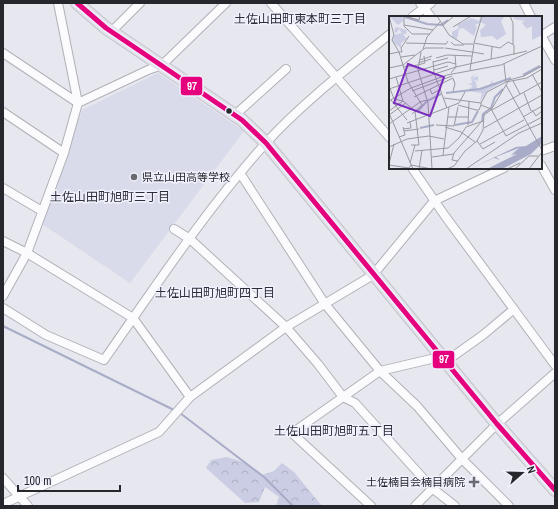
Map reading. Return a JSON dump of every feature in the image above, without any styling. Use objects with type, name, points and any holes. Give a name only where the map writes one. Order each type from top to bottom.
[{"type":"highway","points":[[77,3],[86,12],[112,31],[235,115],[266,143],[445,362],[555,490]]},
{"type":"street","points":[[3,296],[27,253],[64,153],[78,103],[58,3]]},
{"type":"street","points":[[112,31],[140,3]]},
{"type":"street","points":[[78,103],[148,70],[162,65],[226,3]]},
{"type":"street","points":[[271,3],[389,137]]},
{"type":"street","points":[[524,3],[531,16]]},
{"type":"street","points":[[413,16],[425,5],[430,16]]},
{"type":"street","points":[[542,34],[555,27]]},
{"type":"street","points":[[3,308],[46,335],[104,360],[190,239],[240,173],[266,143],[336,77],[389,35]]},
{"type":"street","points":[[542,37],[555,60]]},
{"type":"street","points":[[3,53],[78,103]]},
{"type":"street","points":[[235,115],[286,69]]},
{"type":"street","points":[[3,112],[64,153]]},
{"type":"street","points":[[542,151],[555,146]]},
{"type":"street","points":[[542,167],[555,190]]},
{"type":"street","points":[[413,169],[434,201],[555,365]]},
{"type":"street","points":[[3,504],[159,432],[190,398],[286,327],[373,275],[434,201],[502,169]]},
{"type":"street","points":[[240,173],[325,304],[380,371],[417,406],[462,459],[509,506]]},
{"type":"street","points":[[3,188],[42,211]]},
{"type":"street","points":[[174,229],[190,239],[286,327],[318,364],[343,397],[355,403],[432,488],[456,506]]},
{"type":"street","points":[[3,241],[27,253],[133,318],[190,398]]},
{"type":"street","points":[[371,506],[292,433],[380,371],[431,359],[445,362],[483,335],[514,309]]},
{"type":"street","points":[[415,506],[497,424],[555,373]]},
{"type":"street","points":[[3,478],[28,506]]},
{"type":"shaded area","name":"県立山田高等学校","points":[[158,73],[244,131],[130,283],[42,224],[82,110]]},
{"type":"green space","points":[[227,457],[243,462],[262,475],[274,471],[282,463],[294,472],[322,506],[276,506],[279,497],[265,487],[259,502],[245,503],[206,468],[211,460]]},
{"type":"waterway","points":[[3,326],[176,411]]},
{"type":"waterway","points":[[180,413],[264,477],[293,506]]},
{"type":"transit line","name":"97","points":[[77,3],[106,28],[242,120],[266,143],[497,424],[555,490]]},
{"type":"place","name":"県立山田高等学校","points":[[134,177]]},
{"type":"place","name":"土佐楠目会楠目病院","points":[[474,482]]},
{"type":"district","name":"土佐山田町東本町三丁目","points":[[300,19]]},
{"type":"district","name":"土佐山田町旭町三丁目","points":[[110,197]]},
{"type":"district","name":"土佐山田町旭町四丁目","points":[[215,293]]},
{"type":"district","name":"土佐山田町旭町五丁目","points":[[334,431]]}]
